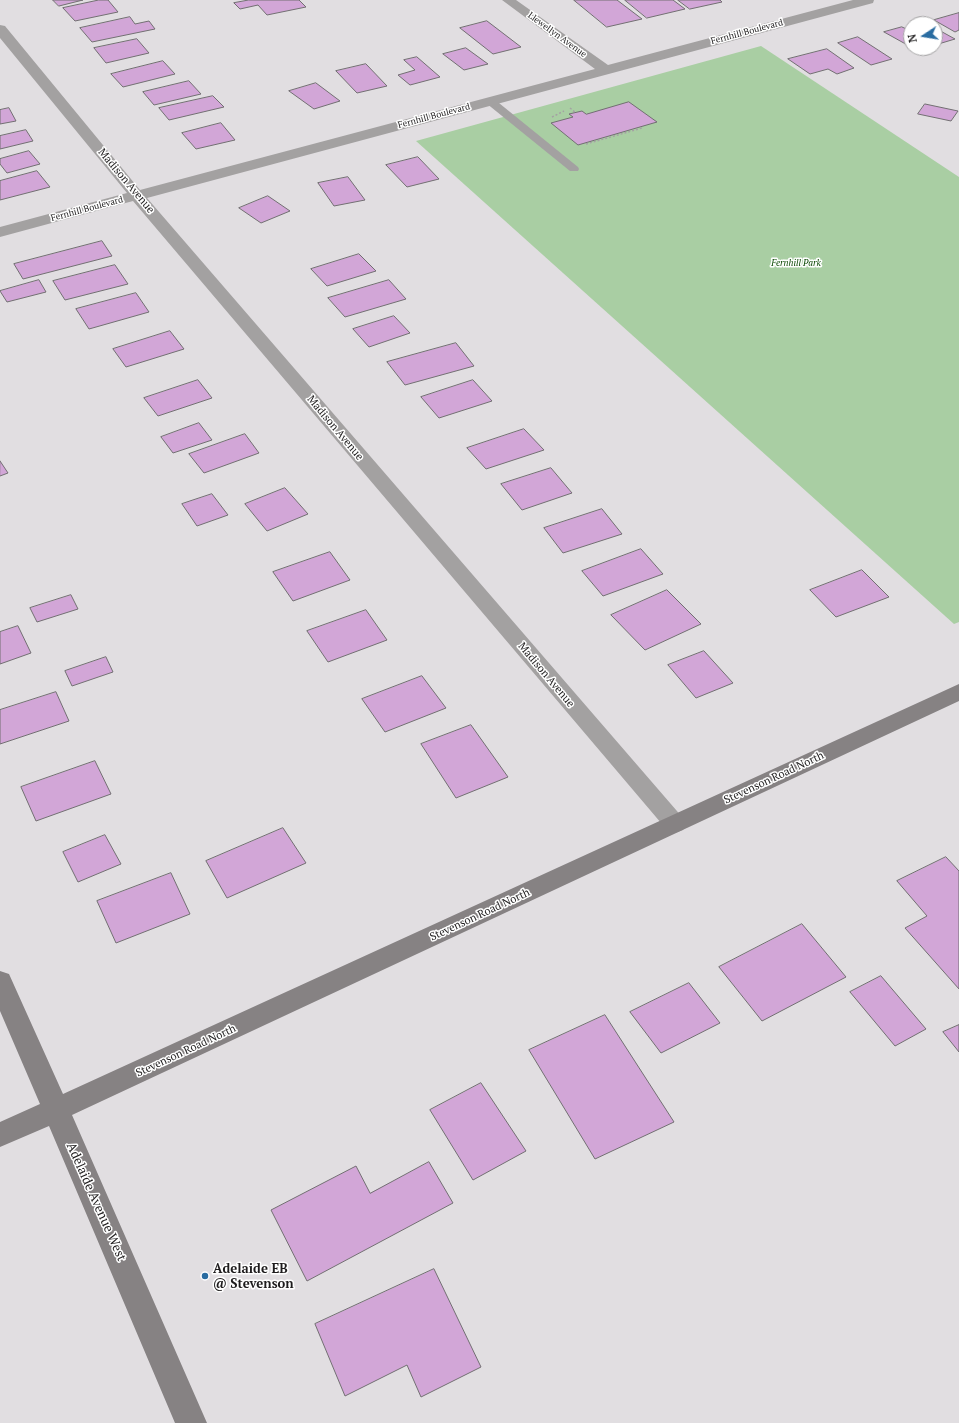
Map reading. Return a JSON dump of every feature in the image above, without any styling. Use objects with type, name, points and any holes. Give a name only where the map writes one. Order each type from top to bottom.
[{"type":"main road","name":"Stevenson Road North","points":[[0,1135],[56,1111],[959,692]]},
{"type":"main road","name":"Adelaide Avenue West","points":[[0,982],[90,1186],[191,1423]]},
{"type":"street","name":"Llewellyn Avenue","points":[[508,0],[606,70]]},
{"type":"street","name":"Fernhill Boulevard","points":[[0,232],[868,0]]},
{"type":"street","name":"Madison Avenue","points":[[0,29],[137,196],[675,824]]},
{"type":"lane","points":[[490,101],[574,169]]},
{"type":"path","points":[[547,120],[570,108],[576,113]]},
{"type":"path","points":[[586,144],[642,128]]},
{"type":"green space","name":"Fernhill Park","points":[[761,46],[959,177],[959,622],[954,624],[416,141]]},
{"type":"building","points":[[53,0],[83,0],[59,6]]},
{"type":"building","points":[[99,0],[108,0],[118,12],[75,21],[63,8]]},
{"type":"building","points":[[249,0],[299,0],[306,7],[267,15],[258,5],[240,9],[234,3]]},
{"type":"building","points":[[574,0],[617,0],[642,19],[607,27]]},
{"type":"building","points":[[625,0],[673,0],[685,9],[647,18]]},
{"type":"building","points":[[678,0],[720,0],[722,2],[690,9]]},
{"type":"building","points":[[959,13],[959,30],[955,32],[943,25],[943,17]]},
{"type":"building","points":[[130,17],[135,24],[149,21],[155,29],[92,42],[80,28]]},
{"type":"building","points":[[487,21],[521,47],[493,54],[460,28]]},
{"type":"building","points":[[903,27],[903,43],[884,32]]},
{"type":"building","points":[[943,32],[955,39],[943,43]]},
{"type":"building","points":[[858,37],[892,59],[871,65],[838,43]]},
{"type":"building","points":[[137,39],[149,53],[106,63],[94,48]]},
{"type":"building","points":[[466,48],[488,64],[464,70],[443,54]]},
{"type":"building","points":[[827,49],[854,68],[837,74],[828,69],[810,74],[788,59]]},
{"type":"building","points":[[417,57],[440,77],[410,85],[398,75],[415,70],[404,60]]},
{"type":"building","points":[[163,61],[175,74],[123,87],[111,74]]},
{"type":"building","points":[[366,64],[387,86],[357,93],[336,71]]},
{"type":"building","points":[[189,81],[201,94],[154,105],[143,92]]},
{"type":"building","points":[[316,83],[340,101],[314,109],[289,91]]},
{"type":"building","points":[[213,96],[224,107],[169,120],[159,108]]},
{"type":"building","points":[[629,102],[657,122],[578,145],[551,123],[573,117],[569,114],[582,111],[586,114]]},
{"type":"building","points":[[925,104],[958,111],[951,121],[918,114]]},
{"type":"building","points":[[9,108],[16,121],[0,124],[0,110]]},
{"type":"building","points":[[221,123],[235,140],[196,149],[182,133]]},
{"type":"building","points":[[26,130],[33,141],[0,149],[0,136]]},
{"type":"building","points":[[29,151],[40,164],[7,173],[0,164],[0,159]]},
{"type":"building","points":[[418,157],[439,179],[407,187],[386,165]]},
{"type":"building","points":[[37,171],[50,187],[0,200],[0,181]]},
{"type":"building","points":[[348,177],[365,200],[334,206],[318,183]]},
{"type":"building","points":[[268,196],[290,211],[261,223],[239,208]]},
{"type":"building","points":[[102,241],[112,256],[23,279],[14,264]]},
{"type":"building","points":[[359,254],[376,271],[327,286],[311,269]]},
{"type":"building","points":[[115,265],[128,284],[65,300],[53,281]]},
{"type":"building","points":[[39,280],[46,292],[7,302],[0,291]]},
{"type":"building","points":[[389,280],[406,299],[345,317],[328,298]]},
{"type":"building","points":[[136,293],[149,312],[89,329],[76,309]]},
{"type":"building","points":[[394,316],[410,333],[369,347],[353,329]]},
{"type":"building","points":[[170,331],[184,349],[126,367],[113,349]]},
{"type":"building","points":[[456,343],[474,366],[405,385],[387,362]]},
{"type":"building","points":[[198,380],[212,398],[158,416],[144,398]]},
{"type":"building","points":[[473,380],[492,401],[439,418],[421,397]]},
{"type":"building","points":[[199,423],[212,440],[173,453],[161,437]]},
{"type":"building","points":[[524,429],[544,450],[486,469],[467,448]]},
{"type":"building","points":[[245,434],[259,453],[204,473],[189,454]]},
{"type":"building","points":[[0,461],[8,473],[0,476]]},
{"type":"building","points":[[551,468],[572,493],[522,510],[501,484]]},
{"type":"building","points":[[285,488],[308,514],[267,531],[245,504]]},
{"type":"building","points":[[212,494],[228,515],[197,526],[182,504]]},
{"type":"building","points":[[602,509],[622,534],[563,553],[544,528]]},
{"type":"building","points":[[641,549],[663,574],[603,596],[582,571]]},
{"type":"building","points":[[330,552],[350,580],[293,601],[273,572]]},
{"type":"building","points":[[862,570],[889,597],[836,617],[810,590]]},
{"type":"building","points":[[667,590],[701,624],[645,650],[611,615]]},
{"type":"building","points":[[71,595],[78,609],[37,622],[30,608]]},
{"type":"building","points":[[366,610],[387,640],[328,662],[307,631]]},
{"type":"building","points":[[18,626],[31,653],[0,664],[0,632]]},
{"type":"building","points":[[704,651],[733,683],[696,698],[668,665]]},
{"type":"building","points":[[106,657],[113,672],[72,686],[65,671]]},
{"type":"building","points":[[422,676],[446,708],[385,732],[362,699]]},
{"type":"building","points":[[56,692],[69,721],[0,744],[0,710]]},
{"type":"building","points":[[471,725],[508,777],[456,798],[421,744]]},
{"type":"building","points":[[95,761],[111,794],[36,821],[21,787]]},
{"type":"building","points":[[283,828],[306,863],[227,898],[206,861]]},
{"type":"building","points":[[105,835],[121,864],[78,882],[63,852]]},
{"type":"building","points":[[946,857],[959,871],[959,989],[905,928],[927,916],[897,881]]},
{"type":"building","points":[[171,873],[190,914],[116,943],[97,901]]},
{"type":"building","points":[[802,924],[846,977],[762,1021],[719,967]]},
{"type":"building","points":[[881,976],[926,1029],[895,1046],[850,992]]},
{"type":"building","points":[[689,983],[720,1023],[661,1053],[630,1012]]},
{"type":"building","points":[[605,1015],[674,1122],[595,1159],[529,1050]]},
{"type":"building","points":[[959,1025],[959,1052],[943,1032]]},
{"type":"building","points":[[481,1083],[526,1151],[473,1180],[430,1110]]},
{"type":"building","points":[[429,1162],[453,1203],[307,1281],[271,1210],[356,1166],[370,1193]]},
{"type":"building","points":[[434,1269],[481,1367],[421,1397],[407,1365],[345,1396],[315,1324]]},
{"type":"place","name":"Adelaide EB @ Stevenson","points":[[205,1276]]}]
